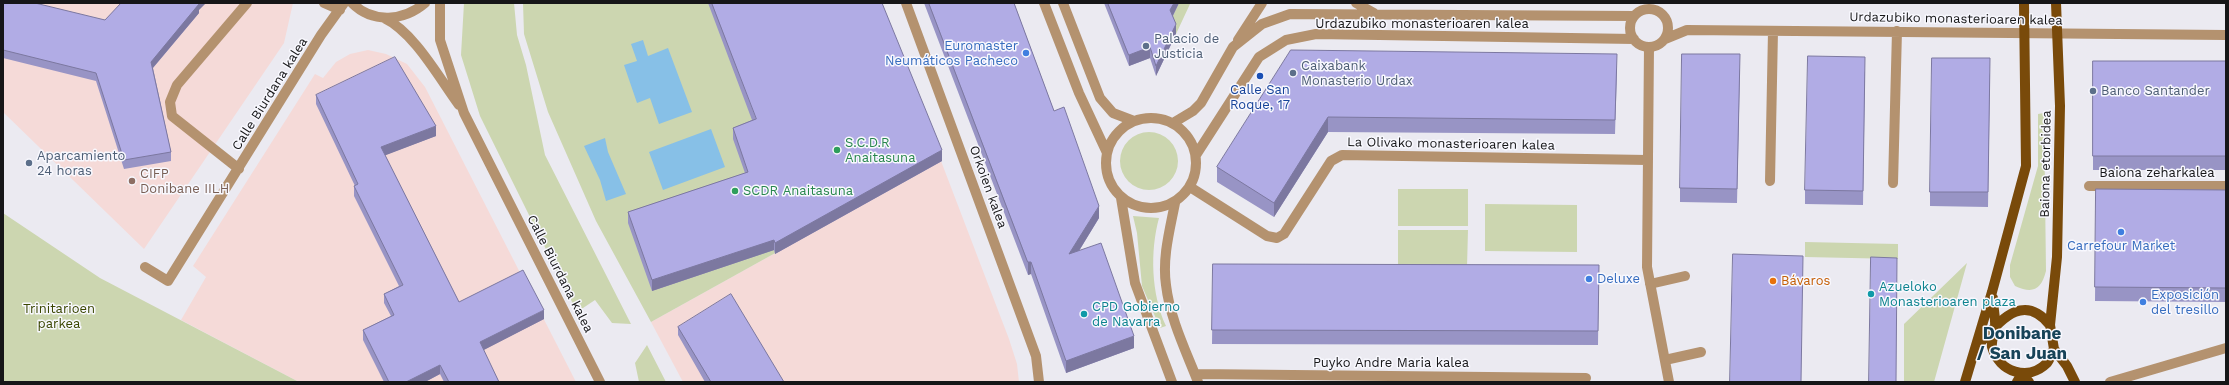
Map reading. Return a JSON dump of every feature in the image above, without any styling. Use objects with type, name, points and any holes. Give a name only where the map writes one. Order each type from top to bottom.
[{"type":"main road","name":"Baiona etorbidea","points":[[1965,382],[1992,292],[2026,166],[2024,3]]},
{"type":"main road","name":"Baiona etorbidea","points":[[2056,3],[2060,106],[2057,257],[2050,325],[2054,349],[2067,366],[2075,382]]},
{"type":"main road","name":"Baiona etorbidea","points":[[1992,292],[1995,328],[1992,345],[1998,360],[2023,379],[2048,362],[2054,349]]},
{"type":"main road","points":[[1975,349],[1995,328],[2002,318],[2011,312],[2026,310],[2044,318],[2050,325]]},
{"type":"street","points":[[239,169],[172,116],[170,102],[177,85],[247,3]]},
{"type":"street","points":[[324,3],[342,7]]},
{"type":"street","points":[[352,3],[370,15],[384,18],[401,17],[416,11],[425,3]]},
{"type":"street","name":"Calle Biurdana kalea","points":[[440,3],[440,40],[464,113],[600,382]]},
{"type":"street","name":"Orkoien kalea","points":[[906,3],[1036,356],[1040,382]]},
{"type":"street","points":[[1044,3],[1079,93],[1107,152]]},
{"type":"street","points":[[1063,3],[1100,98],[1113,113],[1134,121]]},
{"type":"street","points":[[1233,47],[1262,3]]},
{"type":"street","points":[[1356,3],[1375,14]]},
{"type":"street","points":[[1651,6],[1663,14],[1666,19],[1668,29],[1665,39],[1661,43],[1649,47],[1638,43],[1634,39],[1631,27],[1634,16],[1651,6]]},
{"type":"street","name":"Calle Biurdana kalea","points":[[145,267],[168,281],[321,35],[342,7]]},
{"type":"street","name":"Urdazubiko monasterioaren kalea","points":[[1173,123],[1193,111],[1201,103],[1233,47],[1262,24],[1290,14],[1634,16]]},
{"type":"street","name":"Calle Biurdana kalea","points":[[384,18],[393,22],[417,47],[464,113]]},
{"type":"street","name":"Urdazubiko monasterioaren kalea","points":[[1666,19],[1687,30]]},
{"type":"street","name":"Urdazubiko monasterioaren kalea","points":[[1665,39],[1687,30],[2226,35]]},
{"type":"street","points":[[1770,181],[1773,31]]},
{"type":"street","points":[[1893,183],[1897,31]]},
{"type":"street","name":"Urdazubiko monasterioaren kalea","points":[[1196,155],[1259,57],[1286,40],[1316,34],[1634,39]]},
{"type":"street","points":[[1649,47],[1647,267],[1670,382]]},
{"type":"street","points":[[1147,118],[1161,118],[1173,123],[1184,132],[1192,142],[1196,155],[1197,167],[1190,186],[1175,202],[1162,208],[1147,209],[1133,206],[1121,198],[1113,189],[1108,177],[1106,165],[1107,152],[1112,139],[1122,128],[1134,121],[1147,118]]},
{"type":"street","name":"La Olivako monasterioaren kalea","points":[[1190,186],[1267,236],[1277,238],[1284,234],[1331,161],[1342,155],[1647,160]]},
{"type":"street","name":"Baiona zeharkalea","points":[[2088,186],[2226,186]]},
{"type":"street","points":[[1121,198],[1135,283],[1172,382]]},
{"type":"street","points":[[1175,202],[1166,258],[1166,285],[1170,307],[1197,378]]},
{"type":"street","points":[[1650,284],[1685,276]]},
{"type":"street","points":[[2110,382],[2226,348]]},
{"type":"street","points":[[1665,360],[1701,352]]},
{"type":"street","name":"Puyko Andre Maria kalea","points":[[1197,378],[1586,378]]},
{"type":"shaded area","name":"CIFP Donibane IILH","points":[[3,3],[293,3],[284,43],[144,249],[3,112]]},
{"type":"shaded area","points":[[368,50],[386,54],[407,64],[425,87],[576,382],[299,382],[181,320],[206,277],[193,266],[315,74],[323,78],[336,62],[350,54]]},
{"type":"shaded area","points":[[941,161],[1009,339],[1017,364],[1019,382],[683,382],[651,322]]},
{"type":"green space","points":[[464,3],[514,3],[517,35],[526,65],[545,155],[631,324],[612,323],[595,300],[577,312],[480,116],[461,55]]},
{"type":"green space","name":"SCDR Anaitasuna","points":[[523,3],[768,3],[941,161],[651,322],[596,221],[548,112],[524,34]]},
{"type":"green space","points":[[1179,3],[1194,3],[1190,4],[1176,34],[1170,21]]},
{"type":"green space","points":[[2044,113],[2046,271],[2039,286],[2035,289],[2027,290],[2015,286],[2010,277],[2010,265],[2038,166],[2038,114]]},
{"type":"green space","points":[[1149,132],[1160,134],[1173,145],[1176,150],[1178,161],[1176,172],[1165,185],[1160,188],[1149,190],[1138,188],[1125,177],[1122,172],[1120,161],[1122,150],[1133,137],[1138,134]]},
{"type":"green space","points":[[1398,189],[1468,189],[1468,226],[1398,226]]},
{"type":"green space","points":[[1485,204],[1577,205],[1577,252],[1485,251]]},
{"type":"green space","name":"Trinitarioen parkea","points":[[3,213],[100,278],[299,382],[3,382]]},
{"type":"green space","points":[[1133,216],[1159,218],[1153,258],[1157,300],[1166,326],[1160,328],[1142,286],[1137,233]]},
{"type":"green space","points":[[1398,230],[1468,230],[1467,267],[1398,267]]},
{"type":"green space","points":[[1805,242],[1898,244],[1898,259],[1805,257]]},
{"type":"green space","points":[[1967,263],[1934,382],[1904,382],[1904,324]]},
{"type":"green space","points":[[647,345],[666,382],[639,382],[635,363]]},
{"type":"water","points":[[643,40],[648,56],[668,48],[692,112],[659,124],[650,98],[637,103],[624,65],[637,61],[631,44]]},
{"type":"water","points":[[711,129],[725,167],[663,190],[649,152]]},
{"type":"water","points":[[605,138],[608,152],[626,194],[606,201],[600,180],[584,146]]},
{"type":"building","points":[[3,3],[35,3],[105,20],[121,3],[199,4],[151,62],[171,152],[124,160],[96,73],[3,50]]},
{"type":"building","name":"S.C.D.R Anaitasuna","points":[[712,3],[882,3],[942,150],[775,243],[774,240],[652,280],[628,212],[748,172],[733,128],[756,119]]},
{"type":"building","points":[[929,3],[1014,3],[1054,111],[1064,107],[1099,206],[1069,254],[1101,243],[1134,336],[1066,361],[1031,262],[1028,262]]},
{"type":"building","name":"Palacio de Justicia","points":[[1108,3],[1174,3],[1170,10],[1176,24],[1156,66],[1150,47],[1129,55]]},
{"type":"building","points":[[1291,50],[1617,54],[1615,120],[1328,117],[1274,203],[1217,167]]},
{"type":"building","points":[[1682,54],[1740,54],[1737,189],[1680,188]]},
{"type":"building","points":[[1808,56],[1865,57],[1863,191],[1805,190]]},
{"type":"building","points":[[395,57],[436,126],[381,147],[459,302],[523,270],[544,310],[480,342],[499,382],[449,382],[440,365],[406,382],[389,382],[363,330],[394,315],[384,294],[403,285],[354,186],[358,184],[316,95]]},
{"type":"building","points":[[1932,58],[1990,58],[1988,192],[1930,192]]},
{"type":"building","points":[[2093,61],[2226,61],[2226,156],[2093,156]]},
{"type":"building","points":[[2096,189],[2226,190],[2226,288],[2095,287]]},
{"type":"building","points":[[1733,254],[1803,256],[1801,382],[1730,382]]},
{"type":"building","points":[[1871,257],[1897,258],[1896,382],[1869,382]]},
{"type":"building","points":[[1213,264],[1599,265],[1598,331],[1212,330]]},
{"type":"building","points":[[731,294],[784,382],[711,382],[678,327]]},
{"type":"place","name":"Palacio de Justicia","points":[[1146,46]]},
{"type":"place","name":"Euromaster Neumáticos Pacheco","points":[[1026,53]]},
{"type":"place","name":"Caixabank Monasterio Urdax","points":[[1293,73]]},
{"type":"place","name":"Calle San Roque, 17","points":[[1260,76]]},
{"type":"place","name":"Banco Santander","points":[[2093,91]]},
{"type":"place","name":"S.C.D.R Anaitasuna","points":[[837,150]]},
{"type":"place","name":"Aparcamiento 24 horas","points":[[29,163]]},
{"type":"place","name":"CIFP Donibane IILH","points":[[132,181]]},
{"type":"place","name":"SCDR Anaitasuna","points":[[735,191]]},
{"type":"place","name":"Carrefour Market","points":[[2121,232]]},
{"type":"place","name":"Deluxe","points":[[1589,279]]},
{"type":"place","name":"Bávaros","points":[[1773,281]]},
{"type":"place","name":"Azueloko Monasterioaren plaza","points":[[1871,294]]},
{"type":"place","name":"Exposición del tresillo","points":[[2143,302]]},
{"type":"place","name":"CPD Gobierno de Navarra","points":[[1084,314]]},
{"type":"district","name":"Donibane / San Juan","points":[[2022,344]]}]
